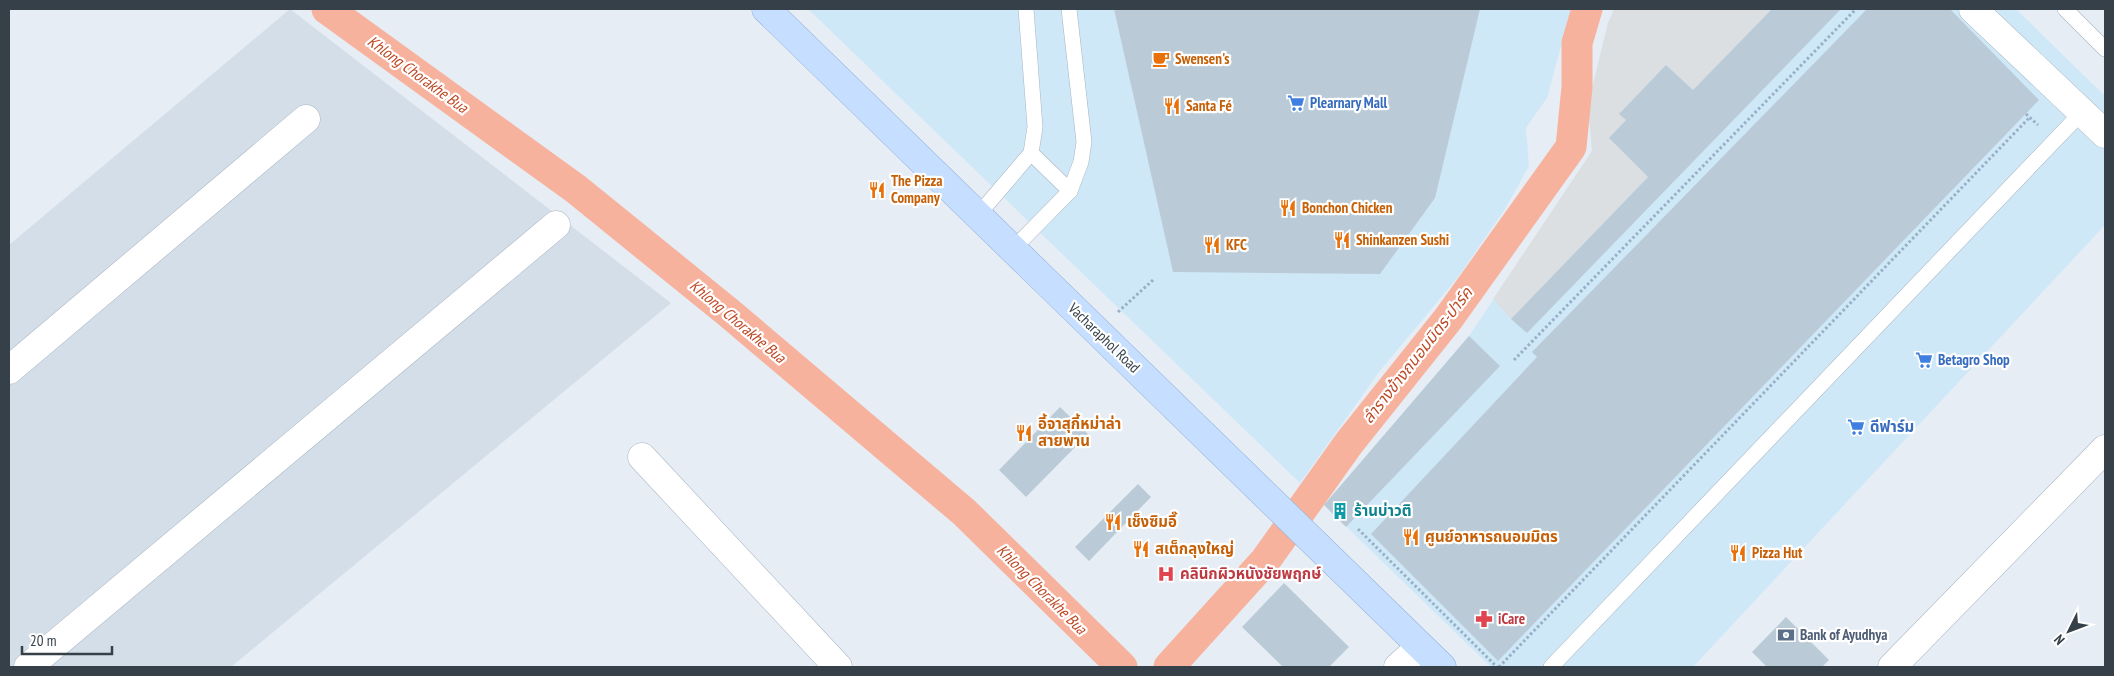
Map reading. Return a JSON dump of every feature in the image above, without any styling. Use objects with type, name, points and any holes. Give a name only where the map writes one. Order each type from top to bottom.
[{"type":"main road","name":"Vacharaphol Road","points":[[766,9],[1442,667]]},
{"type":"street","points":[[1972,9],[2105,134]]},
{"type":"street","points":[[9,370],[306,119]]},
{"type":"street","points":[[28,667],[556,225]]},
{"type":"street","points":[[1892,667],[2105,449]]},
{"type":"street","points":[[642,457],[838,667]]},
{"type":"street","points":[[1398,667],[1420,647]]},
{"type":"lane","points":[[978,215],[1031,153],[1034,145],[1035,127],[1026,9]]},
{"type":"lane","points":[[1013,249],[1070,191],[1081,162],[1084,142],[1069,9]]},
{"type":"lane","points":[[2065,9],[2105,49]]},
{"type":"lane","points":[[1551,667],[2082,112]]},
{"type":"lane","points":[[1031,153],[1070,191]]},
{"type":"path","points":[[1514,360],[1856,9]]},
{"type":"path","points":[[1358,529],[1498,667],[2030,117]]},
{"type":"path","points":[[1097,331],[1153,280]]},
{"type":"path","points":[[1382,553],[1386,549]]},
{"type":"path","points":[[1402,573],[1406,569]]},
{"type":"path","points":[[1426,597],[1430,593]]},
{"type":"path","points":[[1450,620],[1453,617]]},
{"type":"path","points":[[1474,645],[1478,641]]},
{"type":"shaded area","points":[[290,9],[671,303],[231,667],[9,667],[9,245]]},
{"type":"shaded area","points":[[808,9],[1571,9],[1547,98],[1526,128],[1529,166],[1505,209],[1458,277],[1379,372],[1300,483]]},
{"type":"shaded area","points":[[1614,9],[2016,9],[2105,96],[2105,225],[1693,667],[1491,667],[1324,505],[1469,336],[1592,151],[1588,105],[1608,23]]},
{"type":"shaded area","points":[[1614,9],[1772,9],[1693,90],[1666,65],[1620,113],[1626,120],[1609,138],[1648,177],[1511,319],[1493,299],[1592,151],[1588,105],[1608,23]]},
{"type":"building","name":"Plearnary Mall","points":[[1114,9],[1480,9],[1435,198],[1380,274],[1173,272]]},
{"type":"building","points":[[1772,9],[1841,9],[1527,333],[1511,319],[1648,177],[1609,138],[1626,120],[1619,114],[1666,65],[1693,90]]},
{"type":"building","points":[[1867,9],[1950,9],[2039,100],[1498,661],[1371,534],[1537,357],[1532,352]]},
{"type":"building","points":[[1469,336],[1500,366],[1346,527],[1324,505]]},
{"type":"building","points":[[1060,407],[1088,434],[1026,497],[999,470]]},
{"type":"building","name":"เช็งซิมอี๊","points":[[1138,484],[1151,497],[1089,561],[1075,547]]},
{"type":"building","points":[[1284,583],[1349,647],[1329,667],[1283,667],[1242,627]]},
{"type":"building","name":"Bank of Ayudhya","points":[[1786,617],[1829,660],[1822,667],[1767,667],[1752,652]]},
{"type":"waterway","name":"Khlong Chorakhe Bua","points":[[327,9],[576,189],[729,313],[964,512],[1122,667]]},
{"type":"waterway","name":"ลำรางข้างถนอมมิตร-ปาร์ค","points":[[1169,667],[1265,561],[1349,443],[1448,319],[1571,147],[1577,87],[1577,43],[1587,9]]},
{"type":"place","name":"Swensen's","points":[[1161,59]]},
{"type":"place","name":"Plearnary Mall","points":[[1296,103]]},
{"type":"place","name":"Santa Fé","points":[[1172,106]]},
{"type":"place","name":"The Pizza Company","points":[[877,190]]},
{"type":"place","name":"Bonchon Chicken","points":[[1288,208]]},
{"type":"place","name":"Shinkanzen Sushi","points":[[1342,240]]},
{"type":"place","name":"KFC","points":[[1212,245]]},
{"type":"place","name":"Betagro Shop","points":[[1924,360]]},
{"type":"place","name":"ดีฟาร์ม","points":[[1856,427]]},
{"type":"place","name":"อี้จาสุกี้หม่าล่า สายพาน","points":[[1024,433]]},
{"type":"place","name":"ร้านบ่าวติ","points":[[1340,511]]},
{"type":"place","name":"เช็งซิมอี๊","points":[[1113,522]]},
{"type":"place","name":"ศูนย์อาหารถนอมมิตร","points":[[1411,537]]},
{"type":"place","name":"สเต็กลุงใหญ่","points":[[1141,549]]},
{"type":"place","name":"Pizza Hut","points":[[1738,553]]},
{"type":"place","name":"คลินิกผิวหนังชัยพฤกษ์","points":[[1166,574]]},
{"type":"place","name":"iCare","points":[[1484,619]]},
{"type":"place","name":"Bank of Ayudhya","points":[[1786,635]]}]
